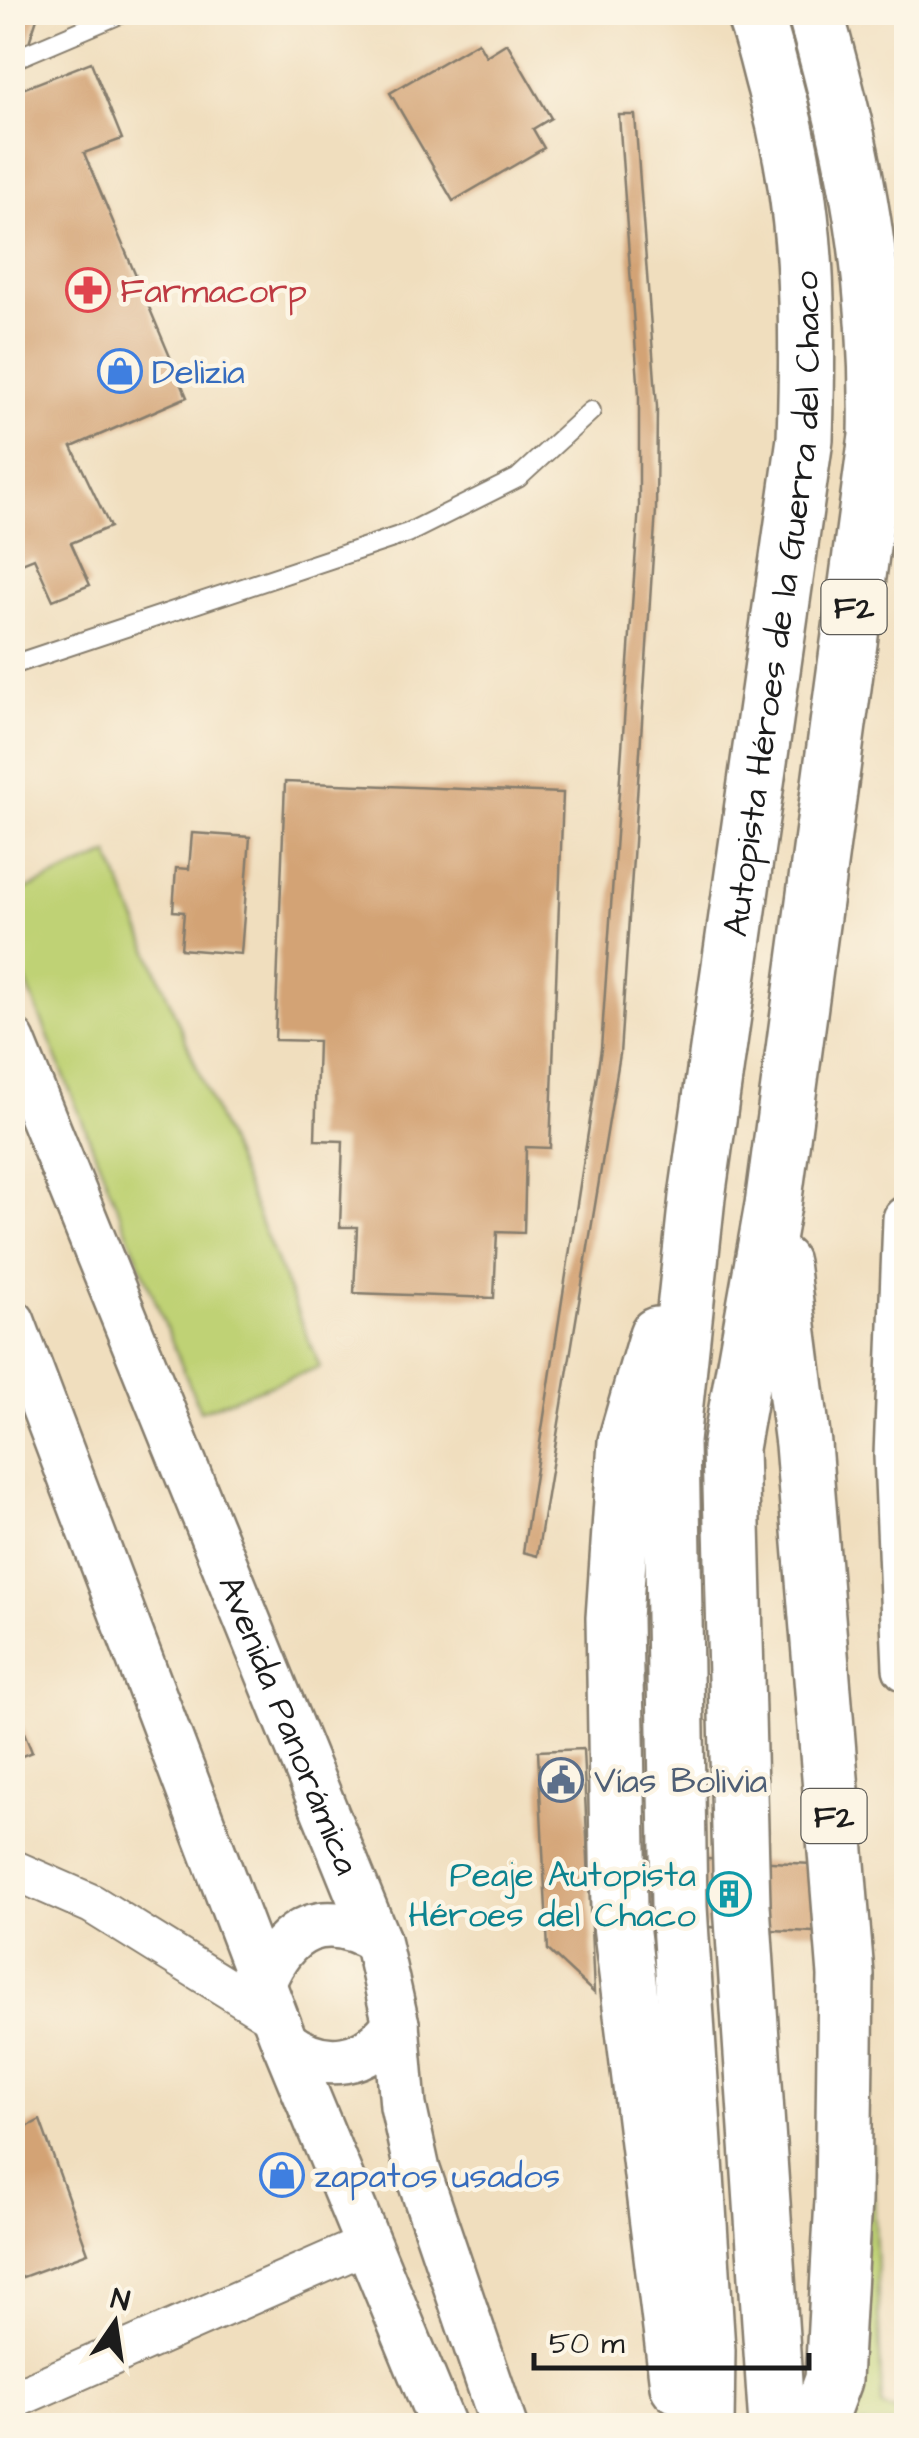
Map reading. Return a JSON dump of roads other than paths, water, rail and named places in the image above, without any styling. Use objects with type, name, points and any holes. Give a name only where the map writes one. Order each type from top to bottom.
[{"type":"highway","name":"Autopista Héroes de la Guerra del Chaco","points":[[706,2426],[702,2262],[679,1906],[671,1441],[698,1197],[805,439],[806,249],[795,160],[753,12]]},
{"type":"highway","name":"Autopista Héroes de la Guerra del Chaco","points":[[777,2426],[742,1905],[730,1448],[772,1205],[877,436],[878,343],[864,225],[850,135],[815,12]]},
{"type":"highway","name":"Autopista Héroes de la Guerra del Chaco","points":[[687,2426],[672,2356],[618,1909],[614,1618],[626,1442],[698,1197]]},
{"type":"highway","name":"Autopista Héroes de la Guerra del Chaco","points":[[696,2426],[653,1972],[644,1612],[648,1438],[698,1197]]},
{"type":"highway","name":"Autopista Héroes de la Guerra del Chaco","points":[[698,1197],[690,1442],[707,1906],[730,2356],[719,2426]]},
{"type":"highway","name":"Autopista Héroes de la Guerra del Chaco","points":[[772,1205],[751,1458],[792,2226],[798,2393],[794,2426]]},
{"type":"highway","name":"Autopista Héroes de la Guerra del Chaco","points":[[772,1205],[778,1450],[808,1902],[818,2228],[814,2380],[804,2426]]},
{"type":"highway","name":"Autopista Héroes de la Guerra del Chaco","points":[[772,1205],[802,1444],[846,1975],[843,2200],[833,2380],[816,2426]]},
{"type":"street","name":"Avenida Panorámica","points":[[12,1041],[377,1940],[396,2024],[403,2106],[416,2170],[504,2426]]},
{"type":"street","points":[[906,1219],[897,1456],[906,1668]]},
{"type":"street","points":[[12,1322],[275,2015],[442,2426]]},
{"type":"street","points":[[12,1869],[92,1904],[275,2015],[320,2062],[343,2062],[365,2056],[396,2024]]},
{"type":"street","points":[[275,2015],[274,1955],[290,1938],[311,1928],[334,1924],[357,1928],[377,1940]]},
{"type":"street","points":[[12,2400],[367,2244]]},
{"type":"lane","points":[[12,60],[125,12]]},
{"type":"lane","points":[[12,665],[408,533],[518,478],[591,411]]},
{"type":"lane","points":[[599,1836],[617,1727]]},
{"type":"lane","points":[[602,1942],[637,2066]]},
{"type":"place","name":"Farmacorp","points":[[88,290]]},
{"type":"place","name":"Delizia","points":[[120,371]]},
{"type":"place","name":"Vías Bolivia","points":[[561,1780]]},
{"type":"place","name":"Peaje Autopista Héroes del Chaco","points":[[729,1894]]},
{"type":"place","name":"zapatos usados","points":[[282,2175]]}]
